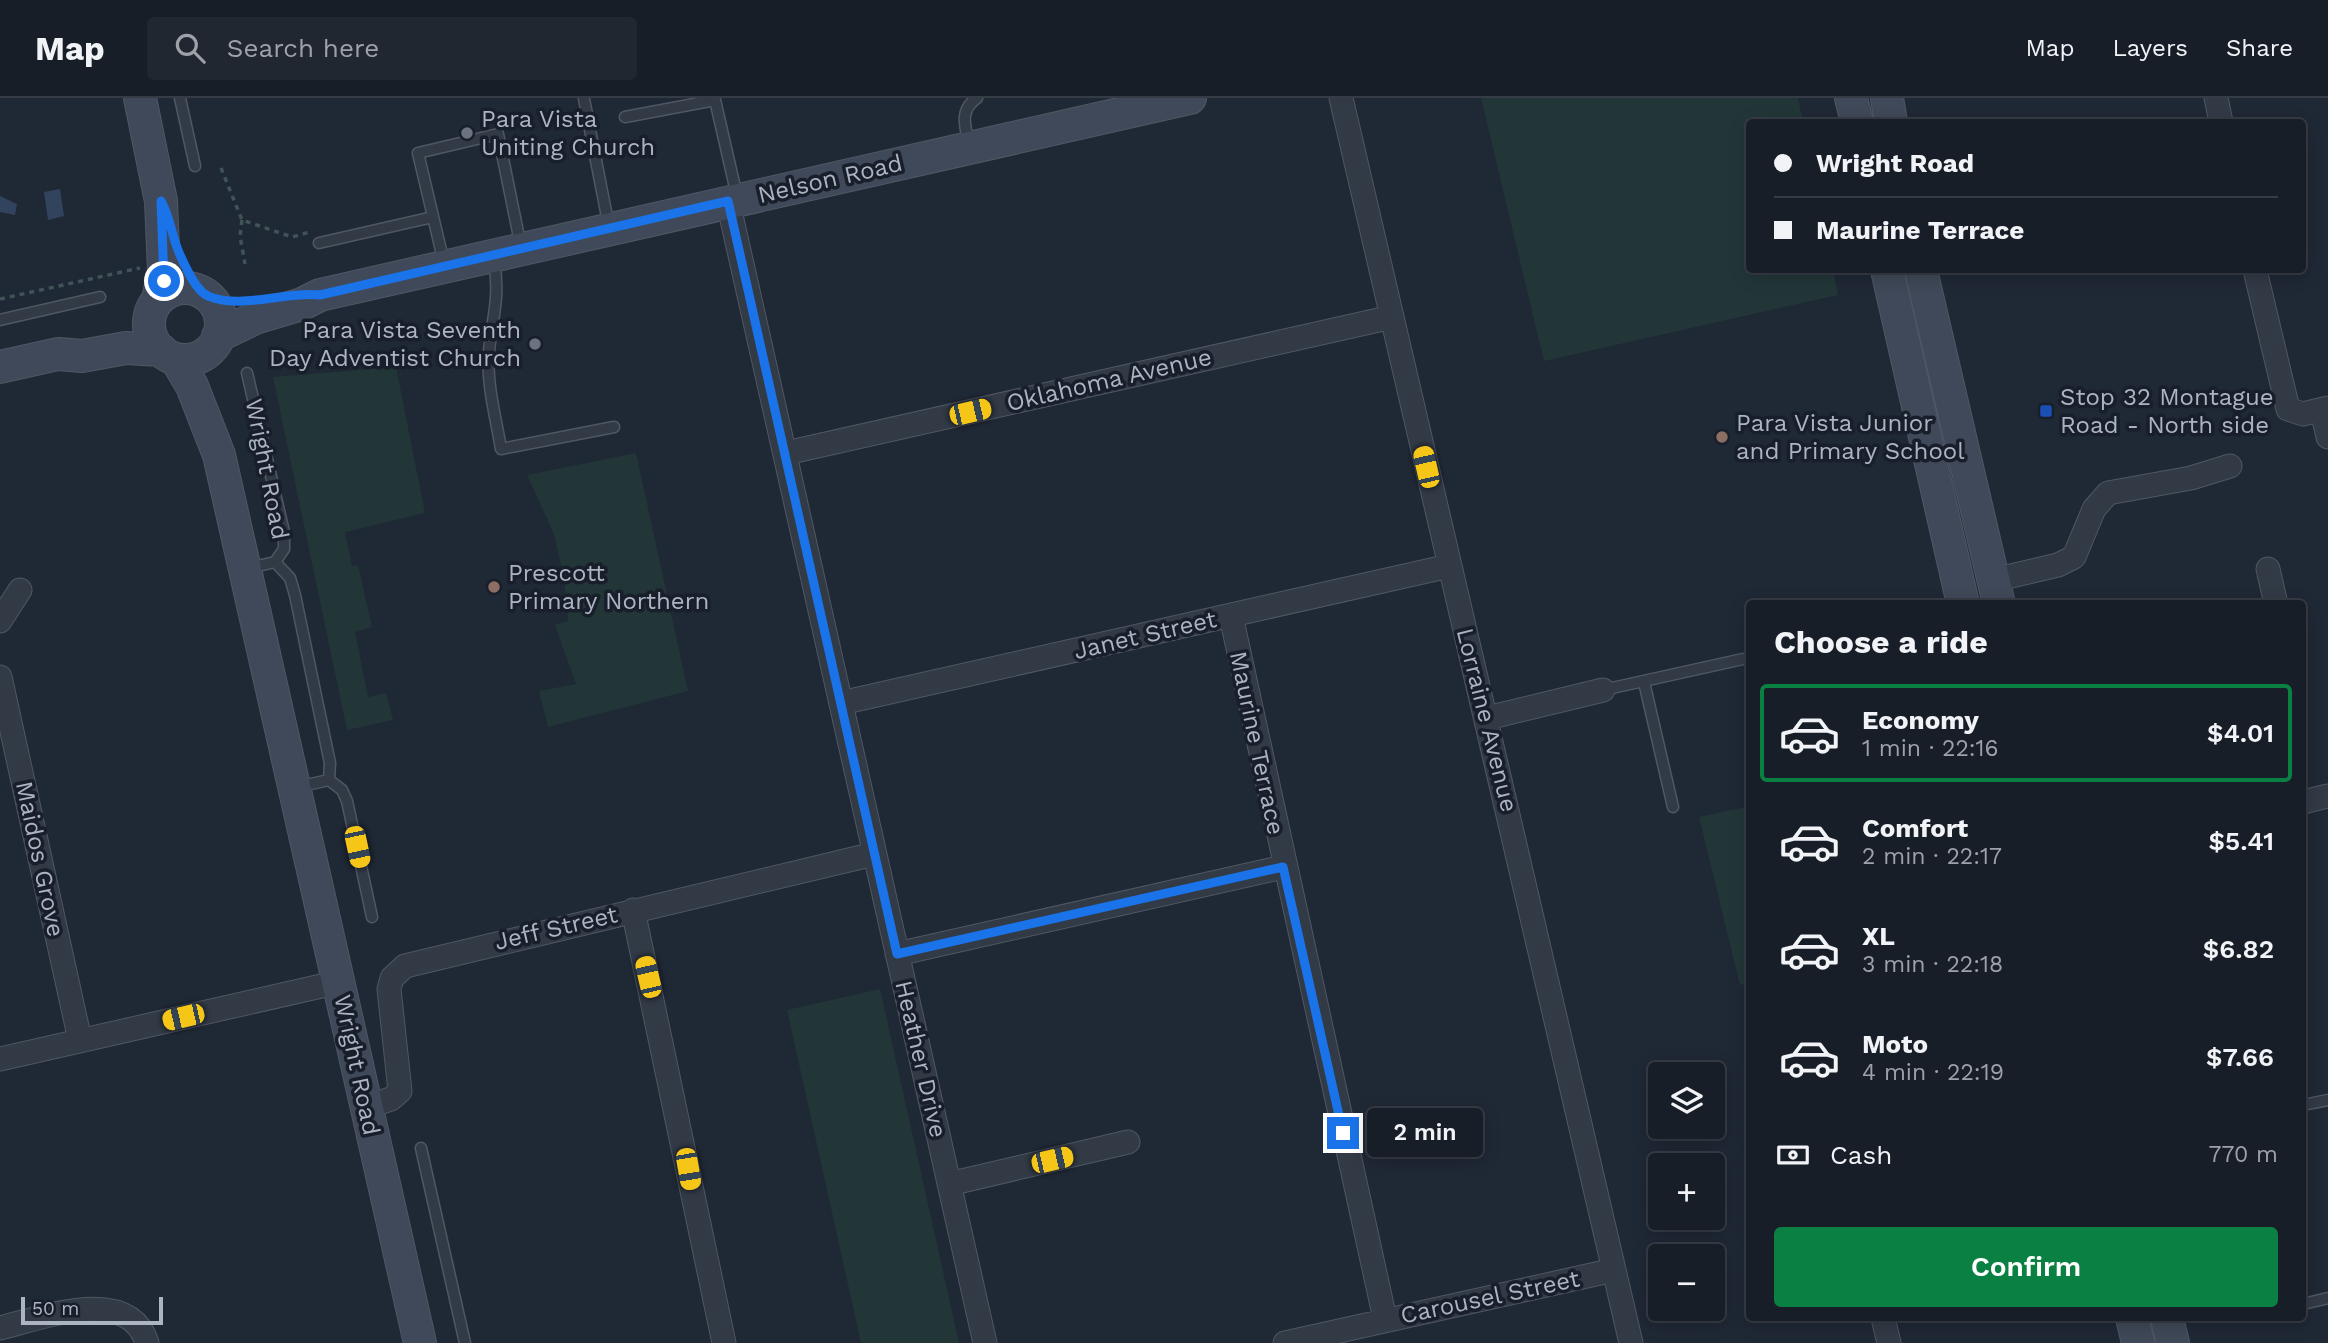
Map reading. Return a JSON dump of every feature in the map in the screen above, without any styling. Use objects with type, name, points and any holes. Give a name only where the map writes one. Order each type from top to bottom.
[{"type":"main road","points":[[140,98],[161,201],[164,271],[150,330],[169,354]]},
{"type":"main road","name":"Nelson Road","points":[[214,343],[255,318],[302,304],[320,295],[1190,98]]},
{"type":"main road","points":[[1851,98],[1856,119]]},
{"type":"main road","points":[[1887,98],[1890,119]]},
{"type":"main road","points":[[0,367],[58,354],[82,356],[126,348],[197,358],[214,343],[219,312],[180,256],[169,215],[161,201]]},
{"type":"main road","points":[[1888,273],[1962,600]]},
{"type":"main road","points":[[1922,273],[1996,592]]},
{"type":"main road","points":[[58,354],[72,344],[114,331],[178,289],[205,294]]},
{"type":"main road","name":"Nelson Road","points":[[205,294],[251,300],[298,292],[320,295]]},
{"type":"main road","name":"Wright Road","points":[[214,343],[219,455]]},
{"type":"main road","name":"Wright Road","points":[[169,354],[192,386],[260,565],[294,788],[420,1343]]},
{"type":"main road","points":[[2133,1321],[2138,1343]]},
{"type":"main road","points":[[2168,1321],[2173,1343]]},
{"type":"street","name":"Lorraine Avenue","points":[[1341,98],[1632,1343]]},
{"type":"street","points":[[2216,98],[2220,119]]},
{"type":"street","name":"Heather Drive","points":[[733,200],[874,854],[985,1343]]},
{"type":"street","points":[[2256,273],[2284,398],[2292,412],[2303,414],[2325,409],[2328,437]]},
{"type":"street","name":"Oklahoma Avenue","points":[[786,453],[1392,317]]},
{"type":"street","points":[[1996,592],[2074,557],[2094,509],[2108,493],[2183,480],[2230,466]]},
{"type":"street","name":"Janet Street","points":[[841,703],[1449,566]]},
{"type":"street","points":[[2268,569],[2275,600]]},
{"type":"street","points":[[0,621],[20,590]]},
{"type":"street","name":"Maurine Terrace","points":[[1231,616],[1283,867],[1385,1320]]},
{"type":"street","name":"Maidos Grove","points":[[0,677],[80,1040]]},
{"type":"street","points":[[1487,718],[1603,690]]},
{"type":"street","points":[[2306,801],[2328,796]]},
{"type":"street","name":"Jeff Street","points":[[366,1107],[391,1099],[400,1091],[389,989],[398,971],[446,955],[874,854]]},
{"type":"street","points":[[897,954],[1283,867]]},
{"type":"street","points":[[633,910],[724,1343]]},
{"type":"street","points":[[0,1059],[339,982]]},
{"type":"street","points":[[949,1184],[1128,1142]]},
{"type":"street","name":"Carousel Street","points":[[1285,1343],[1614,1270]]},
{"type":"street","points":[[0,1328],[88,1309],[111,1310],[127,1316],[141,1329],[148,1343]]},
{"type":"street","points":[[1884,1321],[1889,1343]]},
{"type":"lane","points":[[180,98],[195,166]]},
{"type":"lane","points":[[970,147],[964,114],[968,105],[977,98]]},
{"type":"lane","points":[[584,99],[609,229]]},
{"type":"lane","points":[[625,117],[715,100],[733,200]]},
{"type":"lane","points":[[444,266],[418,153],[498,134],[507,252],[489,351],[489,375],[501,449],[614,428]]},
{"type":"lane","points":[[319,243],[433,217]]},
{"type":"lane","points":[[0,320],[100,297]]},
{"type":"lane","name":"Wright Road","points":[[247,373],[284,532],[284,549],[260,565]]},
{"type":"lane","name":"Wright Road","points":[[260,565],[290,578],[330,763],[329,780]]},
{"type":"lane","points":[[1603,690],[1743,659]]},
{"type":"lane","points":[[1644,681],[1672,807]]},
{"type":"lane","points":[[294,788],[329,780],[342,790],[347,801],[372,917]]},
{"type":"lane","points":[[2306,1104],[2328,1100]]},
{"type":"lane","points":[[421,1148],[465,1343]]},
{"type":"lane","points":[[2306,1303],[2328,1298]]},
{"type":"path","points":[[221,168],[243,220],[240,236],[245,264]]},
{"type":"path","points":[[243,220],[292,237],[316,230]]},
{"type":"green space","points":[[1481,98],[1798,98],[1802,119],[1746,119],[1746,273],[1834,273],[1838,295],[1544,361]]},
{"type":"green space","points":[[396,367],[425,513],[345,532],[352,566],[358,565],[372,627],[355,632],[368,697],[386,693],[393,720],[347,730],[273,377]]},
{"type":"green space","points":[[636,453],[688,691],[548,727],[539,691],[576,684],[555,625],[568,621],[564,578],[554,534],[527,475]]},
{"type":"green space","points":[[1746,807],[1746,984],[1740,985],[1699,817]]},
{"type":"green space","points":[[880,989],[959,1343],[861,1343],[787,1010]]},
{"type":"water","points":[[60,189],[64,216],[48,220],[44,192]]},
{"type":"water","points":[[0,196],[17,204],[15,215],[0,212]]},
{"type":"place","name":"Para Vista Uniting Church","points":[[467,133]]},
{"type":"place","name":"Para Vista Seventh Day Adventist Church","points":[[535,344]]},
{"type":"place","name":"Stop 32 Montague Road - North side","points":[[2046,411]]},
{"type":"place","name":"Para Vista Junior and Primary School","points":[[1722,437]]},
{"type":"place","name":"Prescott Primary Northern","points":[[494,587]]},
{"type":"route","points":[[164,281],[161,201],[169,215],[180,256],[201,292],[208,297],[240,300],[298,292],[320,295],[728,201],[897,954],[1283,867],[1343,1133]]}]
